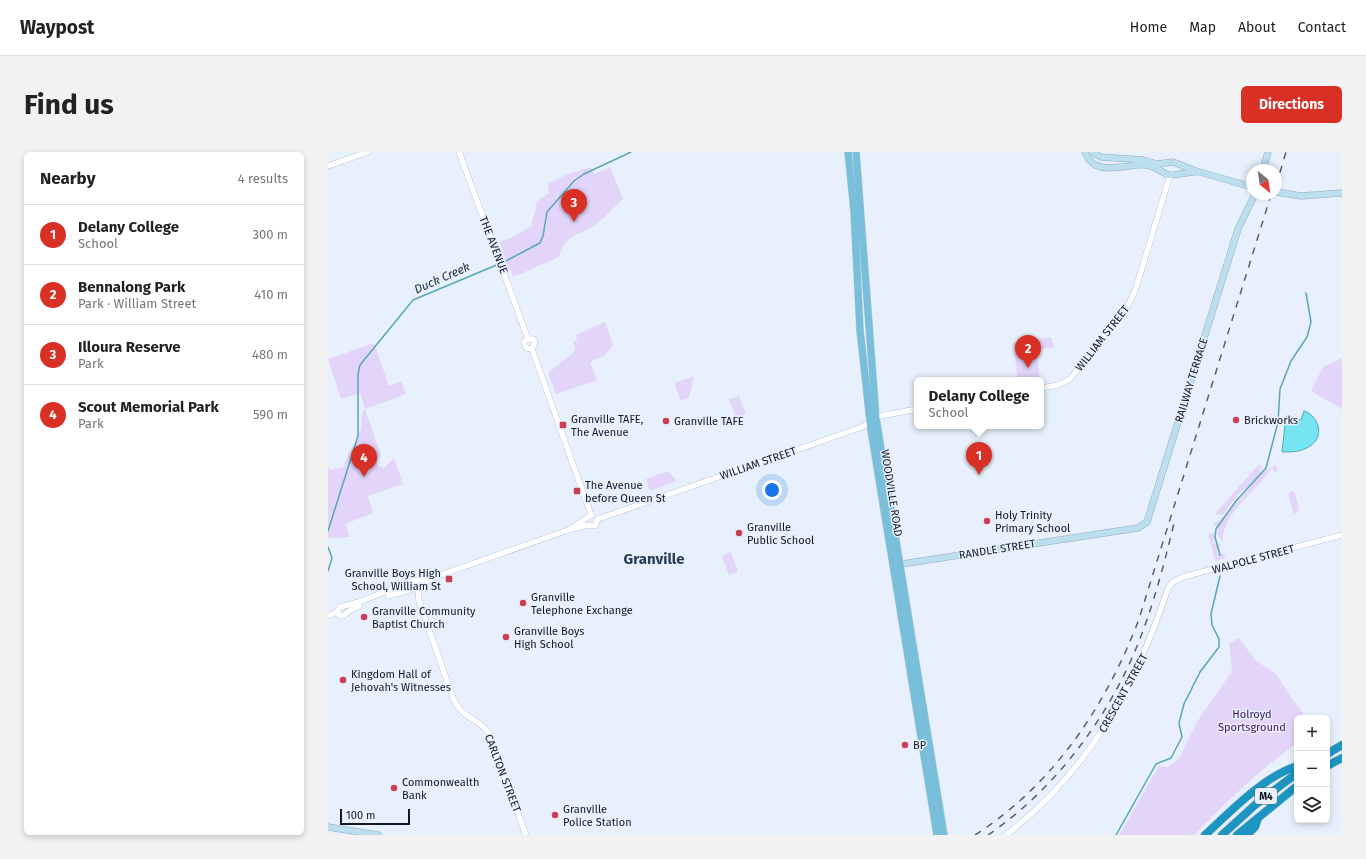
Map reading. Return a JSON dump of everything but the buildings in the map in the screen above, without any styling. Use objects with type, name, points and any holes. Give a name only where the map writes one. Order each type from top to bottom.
[{"type":"highway","points":[[1330,752],[1342,745]]},
{"type":"highway","points":[[1330,764],[1342,758]]},
{"type":"highway","points":[[1205,835],[1264,785],[1287,769],[1294,767]]},
{"type":"highway","name":"M4","points":[[1222,835],[1267,795],[1294,775]]},
{"type":"highway","name":"M4","points":[[1238,835],[1296,787]]},
{"type":"highway","points":[[1247,835],[1255,828],[1258,817]]},
{"type":"main road","name":"WOODVILLE ROAD","points":[[848,152],[854,211],[860,330],[873,420],[944,835]]},
{"type":"main road","name":"WOODVILLE ROAD","points":[[856,152],[873,420]]},
{"type":"main road","points":[[1092,152],[1101,157],[1143,160],[1157,164],[1173,162],[1196,172],[1246,185]]},
{"type":"main road","points":[[1265,164],[1268,152]]},
{"type":"main road","points":[[1086,154],[1096,165],[1104,168],[1147,165],[1173,175],[1196,172]]},
{"type":"main road","points":[[1165,172],[1164,166],[1167,163]]},
{"type":"main road","points":[[1173,175],[1178,168],[1177,164]]},
{"type":"main road","points":[[1282,193],[1294,196],[1342,193]]},
{"type":"main road","name":"RAILWAY TERRACE","points":[[1100,533],[1138,528],[1145,524],[1150,516],[1238,229],[1252,200]]},
{"type":"main road","name":"RANDLE STREET","points":[[897,564],[1100,533]]},
{"type":"main road","name":"WOODVILLE ROAD","points":[[897,564],[937,835]]},
{"type":"main road","points":[[328,827],[378,835]]},
{"type":"street","points":[[328,166],[368,152]]},
{"type":"street","name":"THE AVENUE","points":[[459,152],[528,339],[532,339],[535,342],[532,349],[589,520]]},
{"type":"street","name":"WILLIAM STREET","points":[[1044,387],[1058,385],[1070,379],[1126,309],[1136,288],[1173,175]]},
{"type":"street","name":"WILLIAM STREET","points":[[589,520],[596,525],[598,519],[850,431],[873,420],[914,410]]},
{"type":"street","points":[[337,612],[342,616],[354,608],[413,588],[432,578],[572,529],[574,525],[589,520],[594,516],[598,519]]},
{"type":"street","name":"WALPOLE STREET","points":[[1168,588],[1173,582],[1183,577],[1342,535]]},
{"type":"street","points":[[413,588],[415,581],[432,578]]},
{"type":"street","points":[[328,616],[337,612],[338,608],[343,606],[413,588]]},
{"type":"street","name":"CARLTON STREET","points":[[413,588],[453,698],[462,713],[481,724],[490,734],[526,835]]},
{"type":"street","name":"CRESCENT STREET","points":[[1006,835],[1037,809],[1061,785],[1105,727],[1142,661],[1168,588]]},
{"type":"street","points":[[343,606],[347,613]]},
{"type":"green space","points":[[591,167],[595,174],[610,167],[623,199],[596,224],[568,240],[564,244],[559,257],[513,277],[511,270],[508,271],[500,241],[509,239],[532,226],[536,202],[549,193],[548,184],[568,174]]},
{"type":"green space","points":[[605,322],[613,345],[604,356],[590,362],[597,380],[556,394],[548,373],[572,354],[575,349],[573,342],[577,340],[576,335]]},
{"type":"green space","points":[[1051,337],[1054,347],[1036,350],[1040,377],[1018,377],[1013,343]]},
{"type":"green space","points":[[374,343],[389,386],[401,382],[406,394],[365,409],[360,393],[341,399],[328,359]]},
{"type":"green space","points":[[1342,358],[1342,409],[1311,391],[1323,367]]},
{"type":"green space","points":[[694,376],[689,398],[681,401],[674,383]]},
{"type":"green space","points":[[739,396],[746,414],[736,417],[729,399]]},
{"type":"green space","points":[[365,409],[381,455],[377,460],[377,465],[384,468],[394,458],[403,484],[368,496],[373,513],[345,524],[350,537],[328,538],[328,467],[331,470],[343,467],[361,430],[363,410]]},
{"type":"green space","points":[[1258,465],[1263,466],[1259,472],[1260,473],[1276,465],[1278,470],[1275,472],[1272,468],[1233,513],[1227,522],[1223,542],[1217,535],[1218,529],[1213,524],[1214,522],[1218,522],[1251,487],[1249,486],[1245,488],[1234,499],[1223,515],[1215,514]]},
{"type":"green space","points":[[668,471],[677,481],[650,491],[646,479]]},
{"type":"green space","points":[[1291,491],[1295,493],[1299,509],[1296,514],[1293,512],[1288,495]]},
{"type":"green space","points":[[1213,533],[1216,536],[1212,544],[1218,543],[1221,545],[1216,551],[1219,554],[1224,554],[1226,558],[1215,561],[1209,537],[1209,534]]},
{"type":"green space","points":[[731,552],[738,572],[729,575],[722,556]]},
{"type":"green space","name":"Holroyd Sportsground","points":[[1239,638],[1255,660],[1276,674],[1301,710],[1303,715],[1294,715],[1294,745],[1256,775],[1194,835],[1119,835],[1159,766],[1168,767],[1179,759],[1197,722],[1232,671],[1229,644]]},
{"type":"water","points":[[1304,411],[1313,417],[1316,422],[1319,432],[1318,437],[1310,446],[1300,451],[1282,452],[1286,416],[1301,420]]},
{"type":"waterway","name":"Duck Creek","points":[[502,263],[540,243],[543,236],[547,212],[574,181],[584,174],[631,152]]},
{"type":"waterway","name":"Duck Creek","points":[[328,531],[358,436],[358,374],[360,365],[413,300],[499,264]]},
{"type":"waterway","points":[[1220,555],[1215,537],[1216,529],[1236,501],[1266,468],[1278,422],[1280,389],[1291,361],[1307,337],[1311,322],[1306,293]]},
{"type":"waterway","name":"Duck Creek","points":[[328,547],[332,558],[328,571]]},
{"type":"waterway","points":[[1116,835],[1156,764],[1171,758],[1182,737],[1179,723],[1184,704],[1200,672],[1219,647],[1219,639],[1212,625],[1211,614],[1220,576]]},
{"type":"railway","points":[[1282,166],[1286,152]]},
{"type":"railway","points":[[975,835],[1003,815],[1029,792],[1053,767],[1093,712],[1111,682],[1126,651],[1139,619],[1269,200]]},
{"type":"railway","points":[[988,835],[1037,795],[1059,772],[1080,747],[1115,693],[1129,665],[1146,622],[1174,523]]},
{"type":"place","name":"Illoura Reserve","points":[[574,222]]},
{"type":"place","name":"Bennalong Park","points":[[1028,368]]},
{"type":"place","name":"Brickworks","points":[[1236,420]]},
{"type":"place","name":"Granville TAFE","points":[[666,421]]},
{"type":"place","name":"Granville TAFE, The Avenue","points":[[563,425]]},
{"type":"place","name":"Delany College","points":[[979,475]]},
{"type":"place","name":"Scout Memorial Park","points":[[364,477]]},
{"type":"place","name":"The Avenue before Queen St","points":[[577,491]]},
{"type":"place","name":"Holy Trinity Primary School","points":[[987,521]]},
{"type":"place","name":"Granville Public School","points":[[739,533]]},
{"type":"place","name":"Granville Boys High School, William St","points":[[449,579]]},
{"type":"place","name":"Granville Telephone Exchange","points":[[523,603]]},
{"type":"place","name":"Granville Community Baptist Church","points":[[364,617]]},
{"type":"place","name":"Granville Boys High School","points":[[506,637]]},
{"type":"place","name":"Kingdom Hall of Jehovah's Witnesses","points":[[343,680]]},
{"type":"place","name":"BP","points":[[905,745]]},
{"type":"place","name":"Commonwealth Bank","points":[[394,788]]},
{"type":"place","name":"Granville Police Station","points":[[555,815]]},
{"type":"district","name":"Granville","points":[[654,559]]}]
